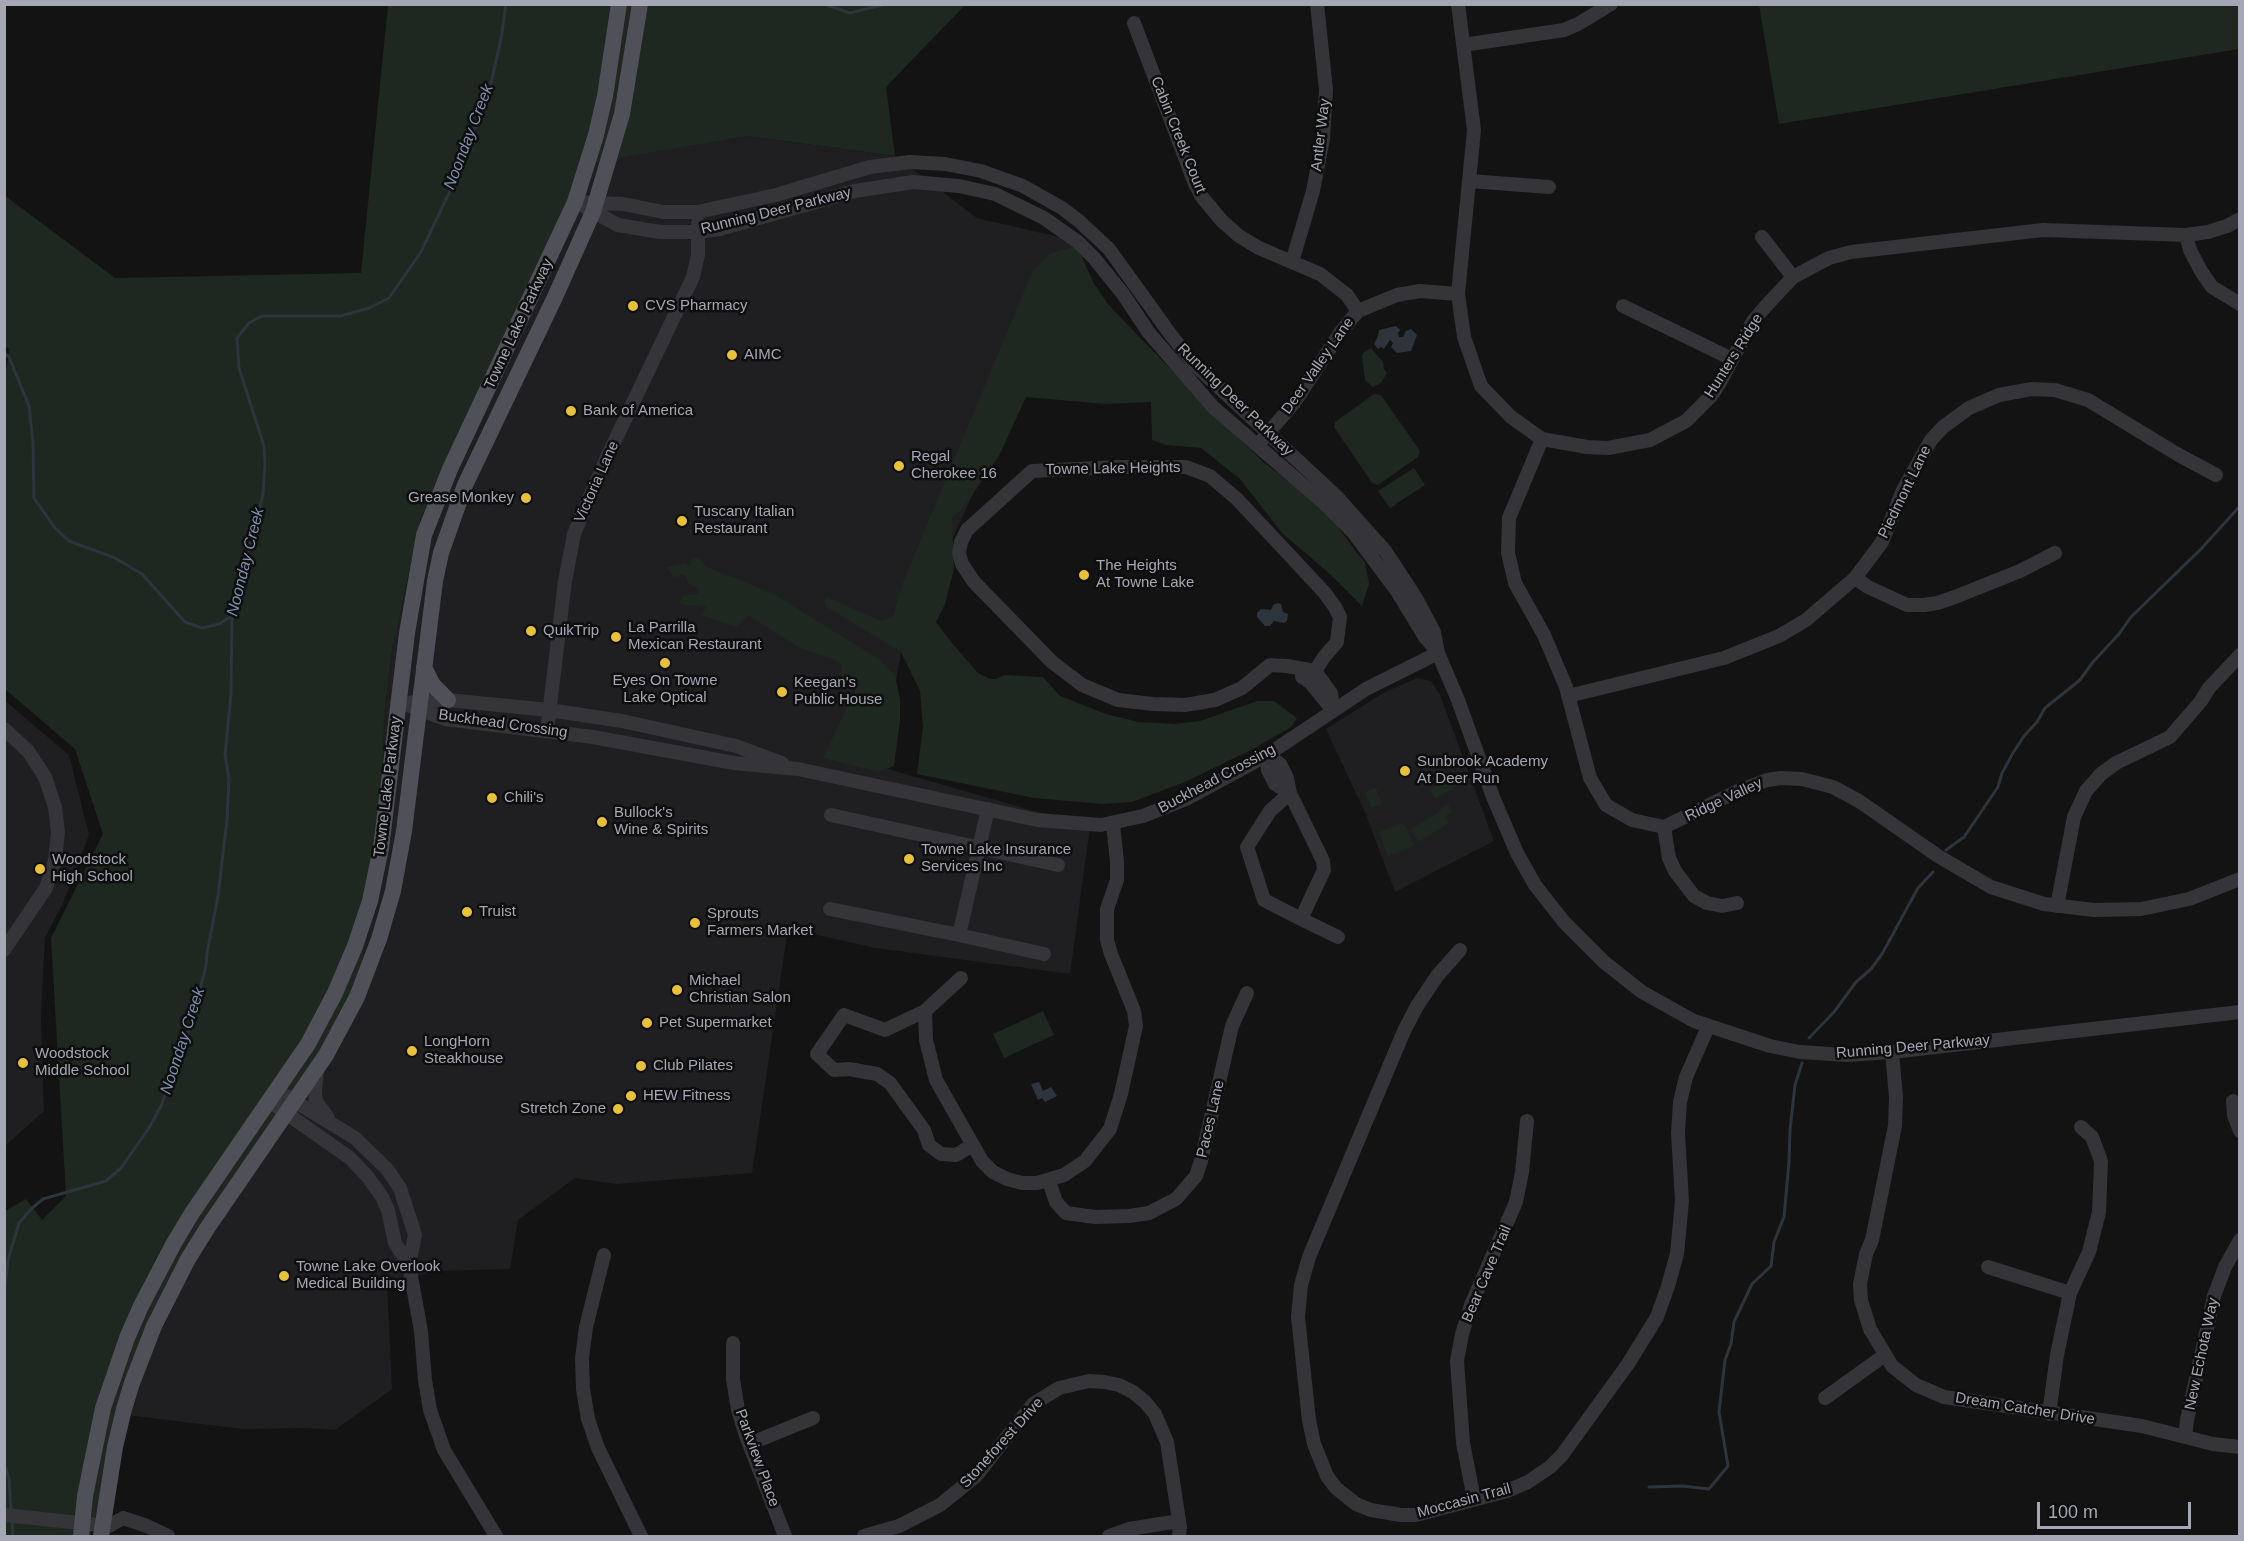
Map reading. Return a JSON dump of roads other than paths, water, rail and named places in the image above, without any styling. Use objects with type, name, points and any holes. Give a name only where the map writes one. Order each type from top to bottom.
[{"type":"main road","name":"Towne Lake Parkway","points":[[81,1530],[103,1408],[127,1338],[141,1306],[192,1213],[274,1097],[322,1018],[342,977],[363,924],[381,848],[419,560],[432,511],[575,202],[596,135],[605,96],[619,4]]},
{"type":"main road","name":"Towne Lake Parkway","points":[[108,1531],[115,1447],[132,1383],[154,1326],[188,1259],[318,1067],[357,997],[379,939],[389,904],[404,831],[435,581],[452,519],[465,485],[555,297],[595,207],[622,114],[640,4]]},
{"type":"main road","points":[[424,667],[433,686],[448,700]]},
{"type":"street","name":"Antler Way","points":[[1292,262],[1313,191],[1323,139],[1326,90],[1317,4]]},
{"type":"street","name":"Hunters Ridge","points":[[1458,4],[1474,130],[1458,294],[1464,338],[1481,386],[1511,417],[1542,439],[1587,447],[1608,448],[1650,440],[1686,421],[1719,384],[1753,321],[1793,277],[1829,258],[1851,252],[1942,240],[2064,230],[2186,234],[2208,232],[2240,219]]},
{"type":"street","points":[[1463,45],[1564,30],[1611,4]]},
{"type":"street","name":"Cabin Creek Court","points":[[1134,23],[1202,197],[1222,221],[1239,236],[1259,248],[1320,274],[1338,287],[1358,310]]},
{"type":"street","name":"Running Deer Parkway","points":[[575,202],[595,207],[623,204],[663,212],[697,212],[755,200],[858,170],[893,164],[927,163],[981,171],[1023,186],[1071,214],[1109,249],[1182,350],[1268,434],[1354,513],[1386,552],[1434,632],[1438,653],[1508,835],[1525,870],[1545,900],[1584,944],[1626,981],[1708,1027],[1754,1042],[1800,1052],[1846,1055],[1892,1052],[2240,1012]]},
{"type":"street","points":[[1470,180],[1549,187]]},
{"type":"street","name":"Running Deer Parkway","points":[[595,207],[618,225],[643,230],[698,232],[720,229],[855,191],[913,182],[944,184],[995,194],[1044,218],[1078,242],[1108,275],[1149,333],[1213,407],[1325,504],[1353,532],[1392,584],[1425,637],[1438,653]]},
{"type":"street","name":"Victoria Lane","points":[[546,731],[565,583],[574,534],[608,455],[693,277],[698,255],[697,212]]},
{"type":"street","points":[[2186,234],[2190,250],[2200,271],[2212,287],[2240,304]]},
{"type":"street","points":[[1762,237],[1793,277]]},
{"type":"street","name":"Deer Valley Lane","points":[[1257,447],[1294,403],[1358,310],[1397,295],[1420,291],[1458,294]]},
{"type":"street","points":[[1623,306],[1732,359]]},
{"type":"street","name":"Piedmont Lane","points":[[1568,696],[1724,658],[1779,636],[1806,620],[1855,578],[1882,542],[1903,490],[1930,440],[1943,427],[1969,408],[1999,395],[2032,389],[2070,394],[2088,400],[2216,475]]},
{"type":"street","points":[[1542,439],[1509,518],[1508,553],[1515,583],[1544,635],[1557,664],[1590,778],[1606,805],[1632,820],[1664,827],[1669,858],[1675,871],[1694,896],[1707,903],[1722,906],[1737,903]]},
{"type":"street","name":"Towne Lake Heights","points":[[1186,467],[1210,476],[1237,499],[1335,607],[1340,617],[1337,642],[1311,676],[1270,665],[1242,688],[1215,700],[1185,705],[1118,700],[1082,685],[1052,662],[974,582],[962,564],[959,553],[961,542],[967,530],[1032,471],[1186,467]]},
{"type":"street","points":[[1855,578],[1868,587],[1907,605],[1937,603],[2020,571],[2055,553]]},
{"type":"street","name":"Buckhead Crossing","points":[[419,705],[445,719],[615,741],[734,763],[798,769],[1052,822],[1086,825],[1113,824],[1173,805],[1267,755],[1333,710],[1381,681],[1438,653]]},
{"type":"street","points":[[2057,906],[2074,817],[2086,791],[2101,774],[2116,763],[2170,737],[2240,655]]},
{"type":"street","points":[[1311,676],[1330,693],[1333,710]]},
{"type":"street","name":"Buckhead Crossing","points":[[399,702],[419,705],[448,700],[549,710],[622,721],[736,746],[798,769]]},
{"type":"street","points":[[4,729],[22,744],[45,777],[55,807],[58,832],[55,861],[46,888],[4,950]]},
{"type":"street","points":[[1267,755],[1280,764],[1287,778],[1290,793],[1323,861],[1324,870],[1301,919]]},
{"type":"street","name":"Ridge Valley","points":[[1664,827],[1738,791],[1767,780],[1781,778],[1833,787],[1859,801],[1931,852],[1982,882],[2026,899],[2057,906],[2112,911],[2156,907],[2203,895],[2240,879]]},
{"type":"street","points":[[1290,793],[1270,811],[1247,847],[1264,900],[1338,937]]},
{"type":"street","points":[[958,934],[988,809]]},
{"type":"street","points":[[831,815],[1058,865]]},
{"type":"street","points":[[925,1011],[926,1040],[936,1080],[982,1161],[993,1172],[1022,1183],[1049,1181],[1064,1175],[1085,1161],[1110,1129],[1121,1094],[1136,1026],[1134,1011],[1107,940],[1107,909],[1117,880],[1113,824]]},
{"type":"street","points":[[830,909],[958,934],[1044,954]]},
{"type":"street","name":"Moccasin Trail","points":[[1460,950],[1437,976],[1404,1031],[1309,1257],[1301,1285],[1298,1317],[1309,1420],[1314,1444],[1327,1476],[1336,1488],[1356,1504],[1371,1510],[1416,1515],[1516,1488],[1539,1476],[1550,1467],[1573,1441],[1613,1386],[1657,1317],[1673,1271],[1680,1232],[1682,1201],[1678,1133],[1680,1102],[1686,1077],[1708,1027]]},
{"type":"street","points":[[961,978],[925,1011],[885,1029],[844,1016],[817,1054],[834,1070],[849,1069],[877,1074],[890,1083],[924,1130],[929,1145],[941,1154],[956,1155],[973,1145]]},
{"type":"street","name":"Paces Lane","points":[[1049,1181],[1056,1202],[1066,1213],[1095,1217],[1129,1216],[1149,1213],[1176,1199],[1196,1176],[1202,1161],[1232,1026],[1247,993]]},
{"type":"street","name":"Dream Catcher Drive","points":[[1892,1052],[1896,1097],[1895,1126],[1872,1240],[1864,1262],[1860,1284],[1865,1314],[1877,1343],[1892,1366],[1916,1385],[1944,1397],[2142,1426],[2240,1447]]},
{"type":"street","points":[[318,1067],[315,1084],[316,1101],[336,1126],[374,1155],[400,1188],[415,1235],[410,1265],[421,1331],[427,1395],[434,1425],[444,1450],[496,1536]]},
{"type":"street","points":[[274,1097],[291,1108],[350,1158],[367,1176],[382,1197],[388,1210],[395,1243],[410,1265]]},
{"type":"street","points":[[2233,1101],[2234,1116],[2240,1131]]},
{"type":"street","points":[[291,1108],[336,1126]]},
{"type":"street","name":"Bear Cave Trail","points":[[1474,1499],[1463,1443],[1457,1361],[1471,1305],[1516,1202],[1522,1172],[1527,1122]]},
{"type":"street","points":[[2049,1414],[2057,1355],[2070,1293],[2089,1252],[2099,1212],[2101,1161],[2092,1137],[2081,1127]]},
{"type":"street","name":"New Echota Way","points":[[2185,1437],[2214,1296],[2225,1267],[2240,1240]]},
{"type":"street","points":[[604,1255],[586,1327],[582,1358],[583,1389],[588,1419],[598,1448],[641,1536]]},
{"type":"street","points":[[1988,1267],[2070,1293]]},
{"type":"street","name":"Parkview Place","points":[[733,1343],[732,1364],[735,1395],[749,1444],[785,1536]]},
{"type":"street","points":[[1825,1398],[1885,1355]]},
{"type":"street","name":"Stoneforest Drive","points":[[864,1536],[906,1523],[946,1501],[989,1462],[1033,1404],[1059,1388],[1089,1381],[1119,1385],[1133,1392],[1155,1414],[1167,1442],[1179,1521],[1179,1536]]},
{"type":"street","points":[[749,1444],[813,1418]]},
{"type":"street","points":[[4,1515],[61,1520],[81,1530],[108,1531],[123,1518],[168,1536]]},
{"type":"street","points":[[1109,1536],[1137,1527],[1179,1521]]},
{"type":"waterway","name":"Noonday Creek","points":[[4,1295],[8,1260],[19,1223],[31,1209],[43,1199],[106,1181],[121,1168],[149,1128],[161,1106],[190,1027],[206,966],[218,896],[227,820],[229,779],[225,755],[231,694],[232,616],[263,494],[265,464],[264,446],[239,368],[237,338],[249,323],[262,316],[341,316],[369,308],[389,298],[421,252],[449,193],[490,88],[506,4]]},
{"type":"waterway","name":"Noonday Creek","points":[[824,4],[850,13],[886,4]]},
{"type":"waterway","points":[[4,353],[9,357],[29,406],[33,443],[34,498],[55,528],[69,541],[115,558],[142,574],[185,622],[202,628],[219,624],[232,616]]},
{"type":"waterway","points":[[1946,850],[1964,837],[1998,787],[2002,773],[2013,753],[2045,708],[2080,680],[2131,617],[2201,549],[2240,506]]},
{"type":"waterway","points":[[1809,1038],[1834,1012],[1856,982],[1871,969],[1882,954],[1918,888],[1933,872]]},
{"type":"waterway","points":[[1649,1487],[1682,1486],[1709,1489],[1728,1466],[1719,1412],[1725,1360],[1731,1344],[1734,1322],[1752,1284],[1771,1266],[1774,1242],[1784,1217],[1795,1085],[1802,1063]]},
{"type":"waterway","name":"Noonday Creek","points":[[4,1464],[9,1478],[11,1511]]},
{"type":"waterway","name":"Noonday Creek","points":[[12,1520],[13,1536]]},
{"type":"place","name":"CVS Pharmacy","points":[[633,306]]},
{"type":"place","name":"AIMC","points":[[732,355]]},
{"type":"place","name":"Bank of America","points":[[571,411]]},
{"type":"place","name":"Regal Cherokee 16","points":[[899,466]]},
{"type":"place","name":"Grease Monkey","points":[[526,498]]},
{"type":"place","name":"Tuscany Italian Restaurant","points":[[682,521]]},
{"type":"place","name":"The Heights At Towne Lake","points":[[1084,575]]},
{"type":"place","name":"QuikTrip","points":[[531,631]]},
{"type":"place","name":"La Parrilla Mexican Restaurant","points":[[616,637]]},
{"type":"place","name":"Eyes On Towne Lake Optical","points":[[665,663]]},
{"type":"place","name":"Keegan's Public House","points":[[782,692]]},
{"type":"place","name":"Sunbrook Academy At Deer Run","points":[[1405,771]]},
{"type":"place","name":"Chili's","points":[[492,798]]},
{"type":"place","name":"Bullock's Wine & Spirits","points":[[602,822]]},
{"type":"place","name":"Towne Lake Insurance Services Inc","points":[[909,859]]},
{"type":"place","name":"Woodstock High School","points":[[40,869]]},
{"type":"place","name":"Truist","points":[[467,912]]},
{"type":"place","name":"Sprouts Farmers Market","points":[[695,923]]},
{"type":"place","name":"Michael Christian Salon","points":[[677,990]]},
{"type":"place","name":"Pet Supermarket","points":[[647,1023]]},
{"type":"place","name":"LongHorn Steakhouse","points":[[412,1051]]},
{"type":"place","name":"Woodstock Middle School","points":[[23,1063]]},
{"type":"place","name":"Club Pilates","points":[[641,1066]]},
{"type":"place","name":"HEW Fitness","points":[[631,1096]]},
{"type":"place","name":"Stretch Zone","points":[[618,1109]]},
{"type":"place","name":"Towne Lake Overlook Medical Building","points":[[284,1276]]}]
